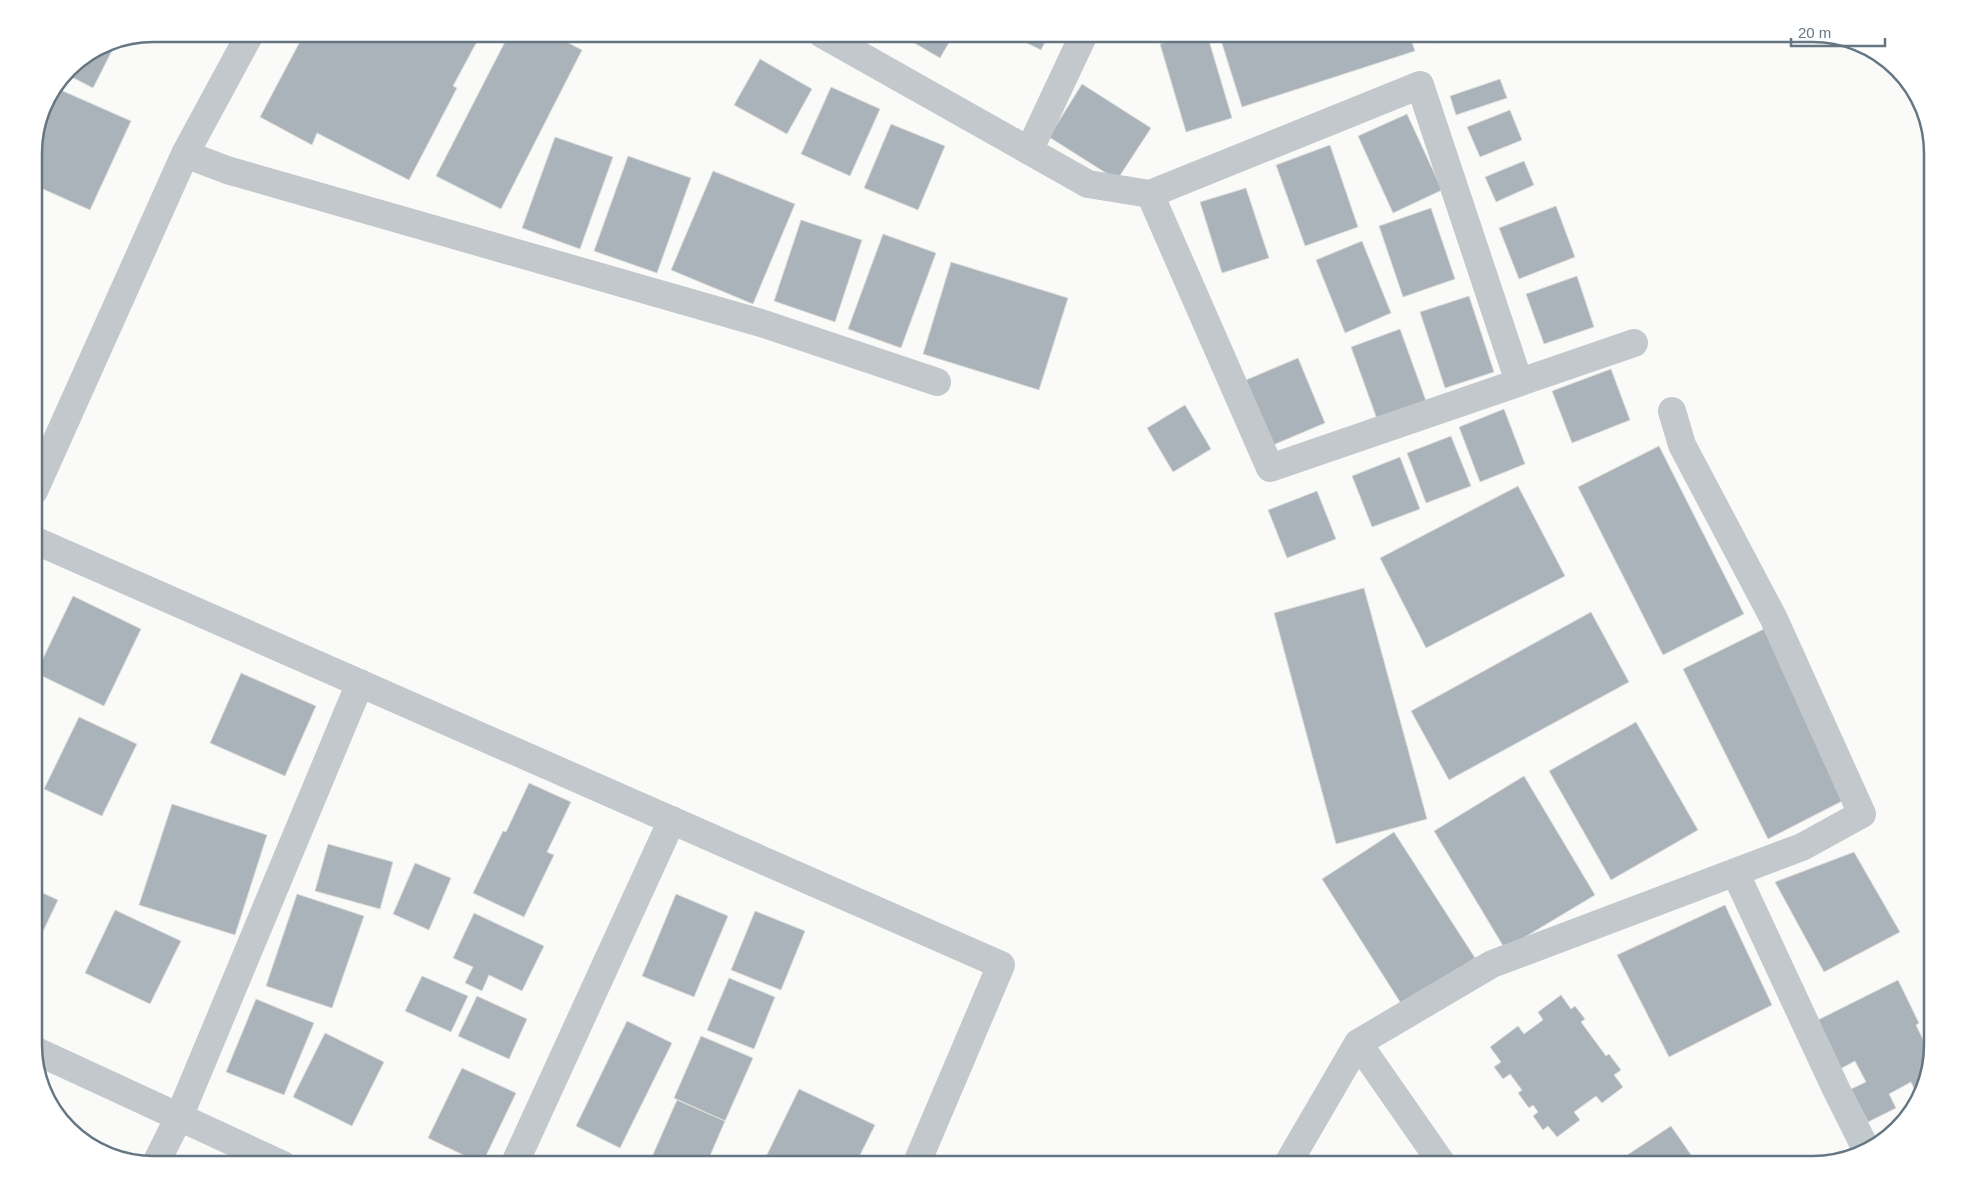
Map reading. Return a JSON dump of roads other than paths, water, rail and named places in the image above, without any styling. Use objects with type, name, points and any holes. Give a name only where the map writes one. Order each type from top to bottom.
[{"type":"street","points":[[43,471],[185,154],[246,42]]},
{"type":"street","points":[[853,42],[1029,151],[1088,184],[1150,194],[1420,85],[1519,382]]},
{"type":"street","points":[[1029,151],[1080,42]]},
{"type":"street","points":[[185,154],[226,170],[761,323],[937,382]]},
{"type":"street","points":[[1150,194],[1270,468],[1634,343]]},
{"type":"street","points":[[1291,1156],[1358,1043],[1492,964],[1802,847],[1862,814],[1774,619],[1682,445],[1672,411]]},
{"type":"street","points":[[43,544],[1001,965],[920,1156]]},
{"type":"street","points":[[160,1156],[179,1117],[360,683]]},
{"type":"street","points":[[518,1156],[672,820]]},
{"type":"street","points":[[1735,872],[1836,1089],[1864,1144]]},
{"type":"street","points":[[1358,1043],[1437,1156]]},
{"type":"street","points":[[43,1054],[264,1156]]}]
